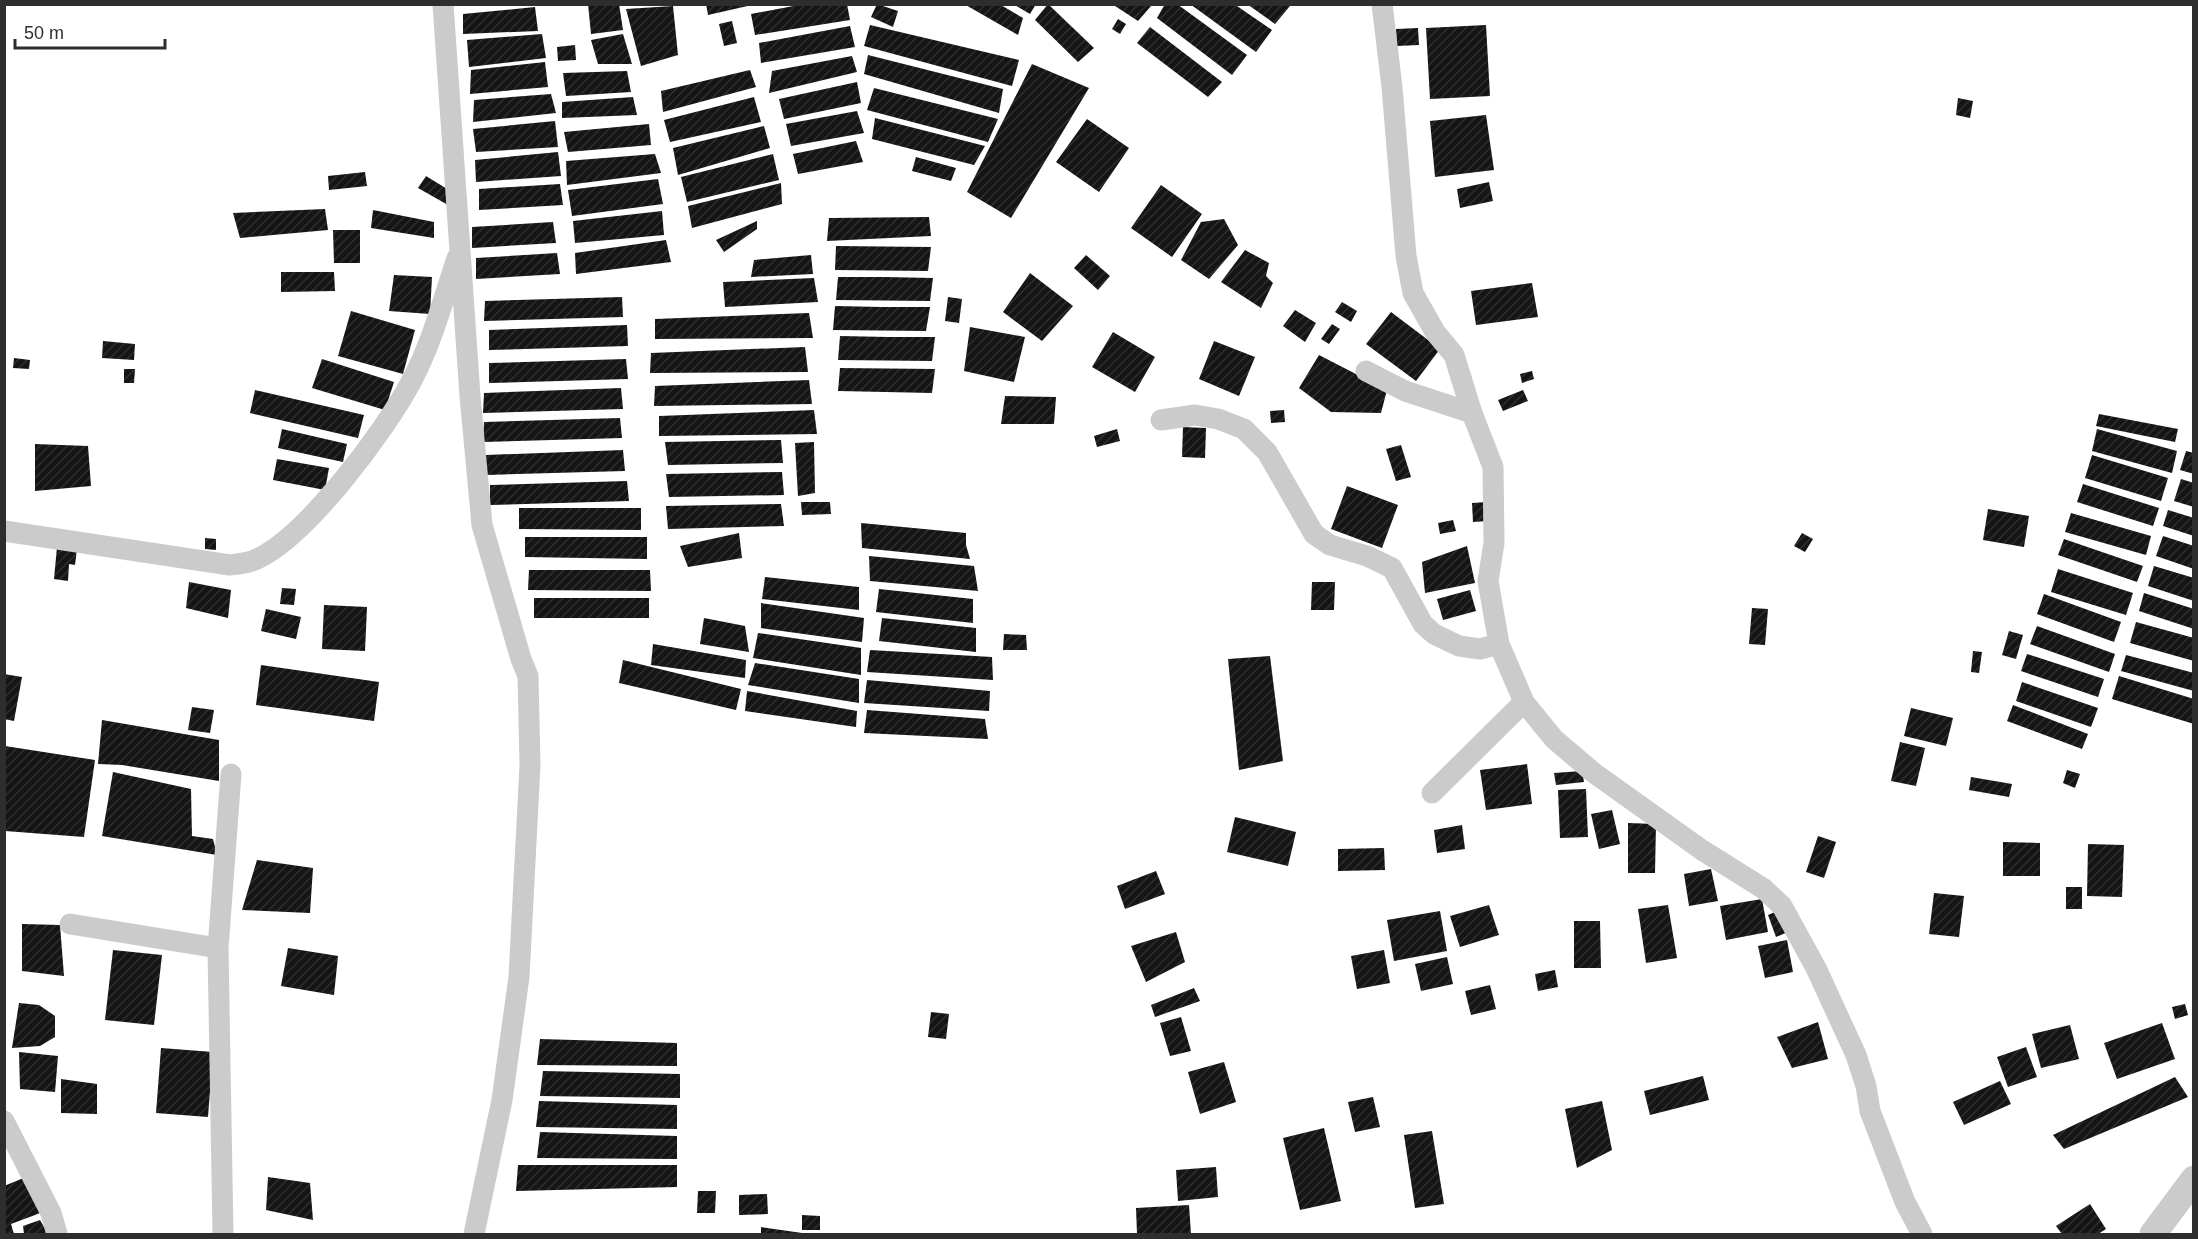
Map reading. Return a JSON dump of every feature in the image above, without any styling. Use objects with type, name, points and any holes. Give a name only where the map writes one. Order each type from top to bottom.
[{"type":"street","points":[[443,4],[470,396],[482,525],[528,676],[530,765],[519,977],[502,1100],[474,1234]]},
{"type":"street","points":[[1382,4],[1392,87],[1406,256],[1413,293],[1436,332],[1454,356],[1472,413],[1493,467],[1494,543],[1488,581],[1499,644],[1524,702],[1554,739],[1594,773],[1702,850],[1764,889],[1782,906],[1816,968],[1856,1055],[1866,1086],[1870,1112],[1905,1202],[1922,1234]]},
{"type":"street","points":[[4,531],[230,565],[258,559],[303,524],[345,477],[388,420],[411,382],[427,348],[461,246]]},
{"type":"street","points":[[1366,371],[1405,391],[1472,413]]},
{"type":"street","points":[[1161,420],[1196,415],[1218,419],[1244,429],[1267,452],[1314,534],[1330,545],[1367,556],[1392,568],[1423,624],[1434,634],[1459,646],[1480,649],[1499,644]]},
{"type":"street","points":[[1432,793],[1524,702]]},
{"type":"street","points":[[223,1234],[218,948],[231,774]]},
{"type":"street","points":[[70,924],[218,948]]},
{"type":"street","points":[[4,1121],[51,1213],[57,1234]]},
{"type":"street","points":[[2152,1234],[2193,1179]]},
{"type":"building","points":[[588,4],[619,4],[623,30],[591,34]]},
{"type":"building","points":[[706,4],[751,4],[752,5],[708,15]]},
{"type":"building","points":[[804,4],[847,4],[850,20],[755,35],[751,14]]},
{"type":"building","points":[[877,4],[898,11],[893,27],[871,17]]},
{"type":"building","points":[[964,4],[999,4],[1023,18],[1018,35]]},
{"type":"building","points":[[1013,4],[1036,4],[1030,14]]},
{"type":"building","points":[[1048,4],[1094,48],[1078,62],[1035,20]]},
{"type":"building","points":[[1112,4],[1149,4],[1151,6],[1138,21]]},
{"type":"building","points":[[1165,4],[1177,4],[1247,55],[1232,75],[1157,18]]},
{"type":"building","points":[[1190,4],[1234,4],[1272,30],[1256,52]]},
{"type":"building","points":[[1247,4],[1287,4],[1290,6],[1275,24]]},
{"type":"building","points":[[673,6],[678,55],[641,66],[626,9]]},
{"type":"building","points":[[535,7],[538,31],[463,34],[463,14]]},
{"type":"building","points":[[1118,19],[1126,24],[1120,34],[1112,29]]},
{"type":"building","points":[[732,21],[737,43],[724,46],[719,24]]},
{"type":"building","points":[[870,25],[1019,60],[1012,86],[864,46]]},
{"type":"building","points":[[1486,25],[1490,96],[1430,99],[1426,28]]},
{"type":"building","points":[[850,26],[855,47],[761,63],[759,43]]},
{"type":"building","points":[[1150,27],[1222,82],[1208,97],[1137,43]]},
{"type":"building","points":[[1418,28],[1419,45],[1397,46],[1396,29]]},
{"type":"building","points":[[542,34],[546,58],[469,67],[467,40]]},
{"type":"building","points":[[623,34],[632,64],[598,64],[591,40]]},
{"type":"building","points":[[575,45],[576,60],[558,61],[557,47]]},
{"type":"building","points":[[868,55],[1003,89],[999,113],[864,74]]},
{"type":"building","points":[[852,56],[857,72],[769,93],[772,71]]},
{"type":"building","points":[[545,62],[548,87],[470,94],[471,70]]},
{"type":"building","points":[[1032,64],[1089,88],[1011,218],[967,192]]},
{"type":"building","points":[[750,70],[756,87],[663,112],[661,91]]},
{"type":"building","points":[[627,71],[631,92],[566,96],[563,73]]},
{"type":"building","points":[[857,82],[861,103],[784,119],[779,99]]},
{"type":"building","points":[[874,88],[998,119],[988,142],[867,110]]},
{"type":"building","points":[[551,94],[556,113],[473,122],[474,100]]},
{"type":"building","points":[[633,97],[637,115],[562,118],[562,102]]},
{"type":"building","points":[[754,97],[761,122],[670,142],[664,120]]},
{"type":"building","points":[[1958,98],[1973,101],[1970,118],[1956,115]]},
{"type":"building","points":[[857,111],[864,133],[791,146],[786,124]]},
{"type":"building","points":[[1486,115],[1494,170],[1435,177],[1430,121]]},
{"type":"building","points":[[875,118],[985,146],[974,165],[872,139]]},
{"type":"building","points":[[1087,119],[1129,148],[1099,192],[1056,162]]},
{"type":"building","points":[[555,121],[558,147],[476,152],[473,129]]},
{"type":"building","points":[[649,124],[651,145],[568,152],[564,132]]},
{"type":"building","points":[[764,126],[770,148],[678,175],[673,148]]},
{"type":"building","points":[[856,141],[863,162],[798,174],[793,154]]},
{"type":"building","points":[[558,152],[561,176],[476,182],[475,160]]},
{"type":"building","points":[[655,154],[661,173],[567,185],[566,161]]},
{"type":"building","points":[[773,154],[779,180],[687,202],[681,177]]},
{"type":"building","points":[[916,157],[956,168],[951,181],[912,171]]},
{"type":"building","points":[[365,172],[367,186],[329,190],[328,176]]},
{"type":"building","points":[[426,176],[452,192],[448,205],[418,188]]},
{"type":"building","points":[[658,179],[663,204],[572,216],[568,190]]},
{"type":"building","points":[[1489,182],[1493,201],[1460,208],[1457,189]]},
{"type":"building","points":[[781,183],[782,204],[692,228],[688,206]]},
{"type":"building","points":[[560,184],[563,205],[479,210],[479,189]]},
{"type":"building","points":[[1161,185],[1202,214],[1172,257],[1131,228]]},
{"type":"building","points":[[325,209],[328,230],[240,238],[233,213]]},
{"type":"building","points":[[373,210],[434,222],[434,238],[371,228]]},
{"type":"building","points":[[662,211],[664,235],[575,243],[573,221]]},
{"type":"building","points":[[929,217],[931,236],[827,241],[829,218]]},
{"type":"building","points":[[1224,219],[1238,245],[1209,279],[1181,260],[1201,222]]},
{"type":"building","points":[[757,221],[757,229],[724,252],[716,240]]},
{"type":"building","points":[[553,222],[556,243],[472,248],[472,227]]},
{"type":"building","points":[[333,230],[360,230],[360,263],[334,263]]},
{"type":"building","points":[[666,240],[671,262],[576,274],[575,253]]},
{"type":"building","points":[[836,246],[931,247],[928,271],[835,270]]},
{"type":"building","points":[[1245,250],[1269,263],[1266,276],[1273,283],[1261,308],[1221,282]]},
{"type":"building","points":[[557,253],[560,274],[476,279],[476,258]]},
{"type":"building","points":[[811,255],[813,274],[751,277],[754,260]]},
{"type":"building","points":[[1086,255],[1110,276],[1098,290],[1074,268]]},
{"type":"building","points":[[281,272],[334,272],[335,291],[281,292]]},
{"type":"building","points":[[1030,273],[1073,306],[1042,341],[1003,312]]},
{"type":"building","points":[[394,275],[432,277],[430,314],[389,311]]},
{"type":"building","points":[[838,277],[933,278],[930,301],[836,300]]},
{"type":"building","points":[[814,278],[818,302],[725,307],[723,282]]},
{"type":"building","points":[[1532,283],[1538,317],[1476,325],[1471,291]]},
{"type":"building","points":[[622,297],[623,317],[484,321],[485,301]]},
{"type":"building","points":[[948,297],[962,299],[959,323],[945,321]]},
{"type":"building","points":[[1342,302],[1357,311],[1351,322],[1335,312]]},
{"type":"building","points":[[835,306],[930,307],[926,331],[833,330]]},
{"type":"building","points":[[1295,310],[1316,323],[1305,342],[1283,326]]},
{"type":"building","points":[[351,311],[415,330],[403,374],[338,356]]},
{"type":"building","points":[[1391,312],[1440,349],[1416,381],[1366,344]]},
{"type":"building","points":[[809,313],[813,338],[655,339],[655,319]]},
{"type":"building","points":[[1332,324],[1340,329],[1329,344],[1321,339]]},
{"type":"building","points":[[627,325],[628,346],[489,350],[489,330]]},
{"type":"building","points":[[970,327],[1025,337],[1014,382],[964,371]]},
{"type":"building","points":[[1113,332],[1155,357],[1135,392],[1092,367]]},
{"type":"building","points":[[840,336],[935,337],[932,361],[838,360]]},
{"type":"building","points":[[103,341],[135,344],[134,360],[102,358]]},
{"type":"building","points":[[1214,341],[1255,357],[1239,396],[1199,379]]},
{"type":"building","points":[[805,347],[808,372],[650,373],[651,353]]},
{"type":"building","points":[[1319,355],[1387,390],[1381,413],[1331,412],[1299,388]]},
{"type":"building","points":[[14,358],[30,360],[29,369],[13,368]]},
{"type":"building","points":[[322,359],[394,382],[385,410],[312,388]]},
{"type":"building","points":[[626,359],[628,379],[489,383],[489,363]]},
{"type":"building","points":[[840,368],[935,369],[932,393],[838,391]]},
{"type":"building","points":[[124,369],[135,369],[134,383],[124,383]]},
{"type":"building","points":[[1532,371],[1534,379],[1522,383],[1520,374]]},
{"type":"building","points":[[809,380],[812,404],[654,406],[655,386]]},
{"type":"building","points":[[621,388],[623,409],[483,413],[484,393]]},
{"type":"building","points":[[255,390],[364,415],[358,438],[250,413]]},
{"type":"building","points":[[1523,390],[1528,401],[1503,411],[1498,400]]},
{"type":"building","points":[[1005,396],[1056,397],[1054,424],[1001,424]]},
{"type":"building","points":[[814,410],[817,434],[659,436],[659,416]]},
{"type":"building","points":[[1284,410],[1285,422],[1271,423],[1270,411]]},
{"type":"building","points":[[2099,414],[2178,429],[2175,442],[2096,426]]},
{"type":"building","points":[[620,418],[622,438],[483,442],[484,422]]},
{"type":"building","points":[[1183,427],[1206,428],[1205,458],[1182,457]]},
{"type":"building","points":[[282,429],[347,444],[343,462],[278,448]]},
{"type":"building","points":[[1117,429],[1120,441],[1097,447],[1094,436]]},
{"type":"building","points":[[2097,429],[2177,451],[2172,473],[2092,451]]},
{"type":"building","points":[[781,440],[783,463],[668,465],[665,442]]},
{"type":"building","points":[[814,442],[815,493],[798,496],[795,443]]},
{"type":"building","points":[[35,444],[88,446],[91,486],[35,491]]},
{"type":"building","points":[[1401,445],[1411,477],[1396,481],[1386,449]]},
{"type":"building","points":[[623,450],[625,471],[486,475],[486,455]]},
{"type":"building","points":[[2186,451],[2194,453],[2194,474],[2180,470]]},
{"type":"building","points":[[2092,455],[2168,478],[2161,501],[2085,478]]},
{"type":"building","points":[[277,459],[329,468],[325,490],[273,480]]},
{"type":"building","points":[[782,472],[784,495],[669,497],[666,474]]},
{"type":"building","points":[[2181,479],[2194,483],[2194,507],[2174,501]]},
{"type":"building","points":[[627,481],[629,501],[490,505],[490,485]]},
{"type":"building","points":[[2083,484],[2159,508],[2153,526],[2077,502]]},
{"type":"building","points":[[1347,486],[1398,505],[1382,548],[1331,529]]},
{"type":"building","points":[[801,502],[830,502],[831,514],[802,515]]},
{"type":"building","points":[[1487,502],[1488,521],[1473,522],[1472,503]]},
{"type":"building","points":[[781,504],[784,526],[668,529],[666,506]]},
{"type":"building","points":[[519,508],[641,508],[641,530],[519,529]]},
{"type":"building","points":[[1988,509],[2029,516],[2024,547],[1983,540]]},
{"type":"building","points":[[2168,510],[2194,518],[2194,536],[2163,526]]},
{"type":"building","points":[[2071,513],[2151,536],[2146,555],[2065,532]]},
{"type":"building","points":[[1453,520],[1456,531],[1440,534],[1438,523]]},
{"type":"building","points":[[861,523],[966,533],[966,545],[970,559],[862,548]]},
{"type":"building","points":[[739,533],[742,558],[688,567],[680,546]]},
{"type":"building","points":[[1802,533],[1813,539],[1805,552],[1794,546]]},
{"type":"building","points":[[2163,536],[2194,546],[2194,569],[2156,556]]},
{"type":"building","points":[[525,537],[647,537],[647,559],[525,557]]},
{"type":"building","points":[[205,538],[216,539],[216,550],[205,549]]},
{"type":"building","points":[[2064,539],[2143,566],[2137,582],[2058,555]]},
{"type":"building","points":[[1467,546],[1475,583],[1425,593],[1422,562]]},
{"type":"building","points":[[57,547],[77,549],[75,565],[69,564],[68,581],[54,579]]},
{"type":"building","points":[[869,556],[974,566],[978,591],[870,581]]},
{"type":"building","points":[[2154,566],[2194,578],[2194,601],[2148,586]]},
{"type":"building","points":[[2058,569],[2133,593],[2126,615],[2051,592]]},
{"type":"building","points":[[529,570],[650,570],[651,591],[528,590]]},
{"type":"building","points":[[765,577],[859,587],[859,610],[762,599]]},
{"type":"building","points":[[189,582],[231,590],[228,618],[186,608]]},
{"type":"building","points":[[1312,582],[1335,582],[1334,610],[1311,610]]},
{"type":"building","points":[[282,588],[296,589],[294,605],[280,604]]},
{"type":"building","points":[[879,589],[973,599],[973,623],[876,612]]},
{"type":"building","points":[[1470,590],[1476,611],[1443,620],[1437,599]]},
{"type":"building","points":[[2144,593],[2194,609],[2194,629],[2139,611]]},
{"type":"building","points":[[2044,594],[2121,622],[2114,642],[2037,614]]},
{"type":"building","points":[[534,598],[649,598],[649,618],[534,618]]},
{"type":"building","points":[[761,603],[864,618],[862,642],[761,628]]},
{"type":"building","points":[[324,605],[367,607],[365,651],[322,649]]},
{"type":"building","points":[[1752,608],[1768,609],[1765,645],[1749,644]]},
{"type":"building","points":[[266,609],[301,617],[296,639],[261,631]]},
{"type":"building","points":[[704,618],[745,626],[749,652],[700,644]]},
{"type":"building","points":[[882,618],[976,628],[976,652],[879,641]]},
{"type":"building","points":[[2136,622],[2194,638],[2194,661],[2130,643]]},
{"type":"building","points":[[2037,626],[2115,654],[2109,672],[2030,644]]},
{"type":"building","points":[[2009,631],[2023,635],[2016,659],[2002,655]]},
{"type":"building","points":[[758,633],[861,648],[861,675],[753,658]]},
{"type":"building","points":[[1004,634],[1026,635],[1027,650],[1003,650]]},
{"type":"building","points":[[653,644],[746,660],[745,678],[651,665]]},
{"type":"building","points":[[870,650],[992,657],[993,680],[867,672]]},
{"type":"building","points":[[1973,651],[1982,652],[1979,673],[1971,672]]},
{"type":"building","points":[[2027,654],[2104,679],[2098,697],[2021,671]]},
{"type":"building","points":[[2126,655],[2194,673],[2194,691],[2121,671]]},
{"type":"building","points":[[1270,656],[1283,761],[1239,770],[1228,659]]},
{"type":"building","points":[[623,660],[741,689],[736,710],[619,683]]},
{"type":"building","points":[[755,663],[859,679],[859,703],[748,685]]},
{"type":"building","points":[[261,665],[379,682],[374,721],[256,705]]},
{"type":"building","points":[[4,674],[22,677],[14,721],[4,719]]},
{"type":"building","points":[[2119,676],[2194,699],[2194,724],[2112,699]]},
{"type":"building","points":[[867,680],[990,691],[989,711],[864,703]]},
{"type":"building","points":[[2022,682],[2098,708],[2091,727],[2016,701]]},
{"type":"building","points":[[747,691],[857,711],[856,727],[745,711]]},
{"type":"building","points":[[2013,705],[2088,734],[2082,749],[2007,721]]},
{"type":"building","points":[[192,707],[214,710],[210,733],[188,730]]},
{"type":"building","points":[[1911,708],[1953,718],[1946,746],[1904,736]]},
{"type":"building","points":[[867,710],[985,719],[988,739],[864,733]]},
{"type":"building","points":[[102,720],[219,740],[219,781],[122,765],[98,764]]},
{"type":"building","points":[[1900,742],[1925,748],[1916,786],[1891,781]]},
{"type":"building","points":[[5,746],[95,760],[84,837],[5,831]]},
{"type":"building","points":[[1527,764],[1532,804],[1486,810],[1480,770]]},
{"type":"building","points":[[2067,770],[2080,774],[2075,788],[2063,783]]},
{"type":"building","points":[[1582,771],[1584,782],[1556,785],[1554,773]]},
{"type":"building","points":[[113,772],[191,789],[192,836],[213,839],[217,855],[102,836]]},
{"type":"building","points":[[1971,777],[2012,784],[2009,797],[1969,790]]},
{"type":"building","points":[[1586,789],[1588,837],[1560,838],[1558,790]]},
{"type":"building","points":[[1612,810],[1620,844],[1599,849],[1591,814]]},
{"type":"building","points":[[1235,817],[1296,832],[1288,866],[1227,852]]},
{"type":"building","points":[[1628,823],[1656,824],[1655,873],[1628,873]]},
{"type":"building","points":[[1462,825],[1465,849],[1437,853],[1434,830]]},
{"type":"building","points":[[1818,836],[1836,842],[1824,878],[1806,872]]},
{"type":"building","points":[[2003,842],[2040,843],[2040,876],[2003,876]]},
{"type":"building","points":[[2088,844],[2124,845],[2122,897],[2087,896]]},
{"type":"building","points":[[1384,848],[1385,870],[1338,871],[1338,849]]},
{"type":"building","points":[[257,860],[313,868],[310,913],[242,910]]},
{"type":"building","points":[[1711,869],[1718,901],[1689,906],[1684,874]]},
{"type":"building","points":[[1156,871],[1165,894],[1125,909],[1117,886]]},
{"type":"building","points":[[2066,887],[2082,887],[2082,909],[2066,909]]},
{"type":"building","points":[[1934,893],[1964,896],[1959,937],[1929,934]]},
{"type":"building","points":[[1762,899],[1768,932],[1726,940],[1720,906]]},
{"type":"building","points":[[1489,905],[1499,935],[1460,947],[1450,916]]},
{"type":"building","points":[[1668,905],[1677,958],[1646,963],[1638,909]]},
{"type":"building","points":[[1780,910],[1788,932],[1776,937],[1768,915]]},
{"type":"building","points":[[1440,911],[1447,951],[1394,961],[1387,920]]},
{"type":"building","points":[[1574,921],[1600,921],[1601,968],[1574,968]]},
{"type":"building","points":[[22,924],[60,925],[64,976],[22,971]]},
{"type":"building","points":[[1176,932],[1185,962],[1146,982],[1131,946]]},
{"type":"building","points":[[1787,940],[1793,972],[1765,978],[1758,946]]},
{"type":"building","points":[[288,948],[338,956],[334,995],[281,986]]},
{"type":"building","points":[[113,950],[162,955],[154,1025],[105,1020]]},
{"type":"building","points":[[1384,950],[1390,983],[1357,989],[1351,956]]},
{"type":"building","points":[[1447,957],[1453,984],[1421,991],[1415,964]]},
{"type":"building","points":[[1555,970],[1558,987],[1538,991],[1535,974]]},
{"type":"building","points":[[1490,985],[1496,1009],[1471,1015],[1465,991]]},
{"type":"building","points":[[1194,988],[1200,1001],[1155,1017],[1151,1005]]},
{"type":"building","points":[[19,1003],[39,1005],[55,1016],[55,1037],[40,1046],[12,1048]]},
{"type":"building","points":[[2185,1004],[2188,1015],[2175,1019],[2172,1007]]},
{"type":"building","points":[[931,1012],[949,1014],[946,1039],[928,1037]]},
{"type":"building","points":[[1181,1017],[1191,1051],[1170,1056],[1160,1023]]},
{"type":"building","points":[[1818,1022],[1828,1059],[1792,1068],[1777,1037]]},
{"type":"building","points":[[2162,1023],[2175,1059],[2117,1079],[2104,1043]]},
{"type":"building","points":[[2070,1025],[2079,1059],[2041,1068],[2032,1034]]},
{"type":"building","points":[[540,1039],[677,1043],[677,1066],[537,1065]]},
{"type":"building","points":[[2026,1047],[2037,1077],[2008,1087],[1997,1057]]},
{"type":"building","points":[[161,1048],[213,1052],[208,1117],[156,1113]]},
{"type":"building","points":[[19,1052],[58,1056],[55,1092],[20,1089]]},
{"type":"building","points":[[1224,1062],[1236,1102],[1200,1114],[1188,1072]]},
{"type":"building","points":[[543,1071],[680,1074],[680,1098],[540,1096]]},
{"type":"building","points":[[1703,1076],[1709,1100],[1650,1115],[1644,1091]]},
{"type":"building","points":[[2175,1077],[2188,1097],[2064,1149],[2053,1135]]},
{"type":"building","points":[[61,1079],[97,1084],[97,1114],[61,1113]]},
{"type":"building","points":[[2000,1081],[2011,1104],[1964,1125],[1953,1102]]},
{"type":"building","points":[[1373,1097],[1380,1127],[1355,1132],[1348,1102]]},
{"type":"building","points":[[539,1101],[677,1105],[677,1129],[536,1127]]},
{"type":"building","points":[[1602,1101],[1612,1150],[1577,1168],[1565,1109]]},
{"type":"building","points":[[1324,1128],[1341,1201],[1300,1210],[1283,1138]]},
{"type":"building","points":[[1432,1131],[1444,1204],[1415,1208],[1404,1135]]},
{"type":"building","points":[[540,1132],[677,1136],[677,1159],[537,1158]]},
{"type":"building","points":[[518,1165],[677,1165],[677,1187],[516,1191]]},
{"type":"building","points":[[1216,1167],[1218,1197],[1178,1201],[1176,1170]]},
{"type":"building","points":[[26,1177],[43,1212],[11,1224],[14,1234],[4,1234],[4,1186]]},
{"type":"building","points":[[268,1177],[310,1183],[313,1220],[266,1210]]},
{"type":"building","points":[[698,1191],[716,1191],[715,1213],[697,1213]]},
{"type":"building","points":[[767,1194],[768,1214],[739,1215],[739,1195]]},
{"type":"building","points":[[2090,1204],[2106,1229],[2098,1234],[2062,1234],[2056,1226]]},
{"type":"building","points":[[1189,1205],[1191,1234],[1137,1234],[1136,1208]]},
{"type":"building","points":[[802,1215],[820,1216],[820,1230],[802,1230]]},
{"type":"building","points":[[40,1220],[48,1234],[24,1234],[23,1226]]},
{"type":"building","points":[[761,1227],[802,1233],[802,1234],[761,1234]]}]
